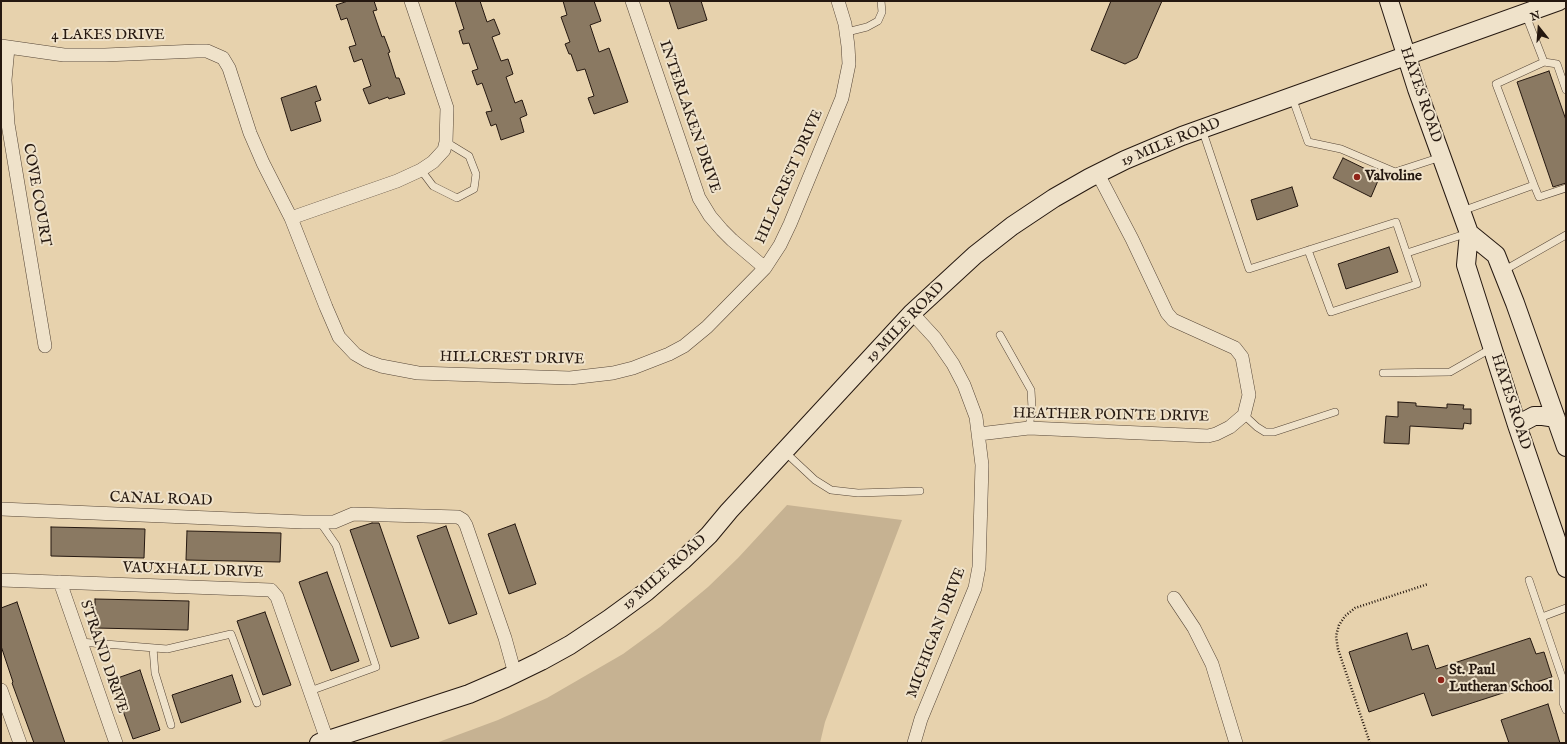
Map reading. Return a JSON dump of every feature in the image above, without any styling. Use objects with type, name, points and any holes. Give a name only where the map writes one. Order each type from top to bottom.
[{"type":"street","points":[[291,218],[397,181],[421,170],[433,162],[444,150],[446,142],[447,108],[411,1]]},
{"type":"street","name":"INTERLAKEN DRIVE","points":[[632,1],[699,198],[710,216],[722,230],[765,268]]},
{"type":"street","name":"HILLCREST DRIVE","points":[[216,54],[223,58],[229,68],[250,133],[263,163],[291,218],[326,307],[340,337],[355,354],[366,361],[398,370],[418,373],[570,378],[593,376],[633,368],[669,354],[684,346],[726,310],[765,268],[780,245],[790,224],[842,98],[849,64],[847,32],[838,1]]},
{"type":"street","name":"HAYES ROAD","points":[[1389,1],[1406,56],[1469,233],[1466,265],[1517,425],[1566,568]]},
{"type":"street","name":"19 MILE ROAD","points":[[323,742],[469,694],[515,674],[570,645],[646,592],[709,535],[912,313],[975,255],[1012,226],[1054,198],[1098,174],[1147,151],[1202,129],[1559,1]]},
{"type":"street","name":"4 LAKES DRIVE","points":[[4,47],[64,55],[105,55],[197,51],[207,51],[216,54]]},
{"type":"street","name":"COVE COURT","points":[[4,47],[8,124],[45,346]]},
{"type":"street","points":[[1098,174],[1132,239],[1167,313],[1173,320],[1235,348],[1242,357],[1249,395],[1244,415]]},
{"type":"street","name":"HAYES ROAD","points":[[1469,233],[1496,255],[1561,425],[1566,447]]},
{"type":"street","name":"MICHIGAN DRIVE","points":[[912,313],[935,338],[959,374],[976,417],[982,465],[979,567],[975,588],[921,719],[914,743]]},
{"type":"street","name":"HEATHER POINTE DRIVE","points":[[979,434],[1030,428],[1208,436],[1230,427],[1244,415]]},
{"type":"street","points":[[1517,425],[1534,416],[1543,416],[1561,425]]},
{"type":"street","name":"CANAL ROAD","points":[[1,509],[334,522],[353,514],[454,516],[463,520],[505,638],[515,674]]},
{"type":"street","name":"VAUXHALL DRIVE","points":[[1,580],[271,590],[276,597],[310,691],[323,742]]},
{"type":"street","name":"STRAND DRIVE","points":[[60,582],[116,743]]},
{"type":"street","points":[[1174,598],[1194,628],[1212,664],[1234,742]]},
{"type":"street","points":[[1,690],[20,743]]},
{"type":"lane","points":[[847,32],[878,21],[882,12],[881,1]]},
{"type":"lane","points":[[1525,13],[1544,62]]},
{"type":"lane","points":[[1566,90],[1557,64],[1544,62],[1496,84],[1539,197],[1566,188]]},
{"type":"lane","points":[[1292,96],[1308,142],[1341,149],[1395,172],[1441,157]]},
{"type":"lane","points":[[1202,129],[1249,269],[1308,250],[1396,222],[1417,284],[1331,312],[1308,250]]},
{"type":"lane","points":[[421,170],[433,186],[457,198],[474,189],[476,174],[469,156],[446,142]]},
{"type":"lane","points":[[1460,211],[1534,185]]},
{"type":"lane","points":[[1406,253],[1469,233]]},
{"type":"lane","points":[[1503,271],[1566,235]]},
{"type":"lane","points":[[1000,335],[1030,390],[1032,408],[1030,428]]},
{"type":"lane","points":[[1383,373],[1450,372],[1492,348]]},
{"type":"lane","points":[[1244,415],[1265,432],[1274,432],[1335,412]]},
{"type":"lane","points":[[785,452],[815,480],[830,490],[858,493],[920,491]]},
{"type":"lane","points":[[310,691],[376,667],[336,545],[320,521]]},
{"type":"lane","points":[[1529,580],[1563,680],[1563,703],[1566,710]]},
{"type":"lane","points":[[1542,617],[1566,608]]},
{"type":"lane","points":[[80,642],[167,649],[231,634],[258,703]]},
{"type":"lane","points":[[152,648],[156,673],[171,725]]},
{"type":"path","points":[[1370,743],[1338,649],[1336,636],[1339,625],[1345,616],[1354,608],[1428,584]]},
{"type":"shaded area","points":[[787,505],[902,520],[825,722],[820,743],[436,743],[498,720],[547,698],[623,654],[660,627],[708,587],[738,558]]},
{"type":"building","points":[[348,1],[374,1],[377,10],[373,11],[382,37],[384,36],[390,52],[388,53],[396,78],[399,78],[405,94],[389,99],[388,97],[369,104],[363,89],[371,86],[362,59],[354,62],[349,47],[356,45],[347,18],[341,20],[336,5]]},
{"type":"building","points":[[455,1],[480,1],[487,22],[494,19],[500,34],[492,37],[501,61],[508,59],[513,74],[506,77],[515,103],[522,100],[527,115],[520,118],[524,132],[501,140],[496,124],[491,126],[486,112],[492,111],[482,83],[477,85],[472,71],[478,69],[469,43],[463,44],[459,31],[464,29]]},
{"type":"building","points":[[563,1],[594,1],[601,21],[590,25],[599,52],[609,48],[628,102],[594,114],[588,98],[594,96],[585,69],[577,71],[571,54],[569,54],[565,44],[570,42],[561,17],[567,15]]},
{"type":"building","points":[[669,1],[701,1],[707,20],[678,29]]},
{"type":"building","points":[[1111,1],[1162,1],[1137,58],[1125,64],[1091,50]]},
{"type":"building","points":[[1549,71],[1566,120],[1566,183],[1553,187],[1517,82]]},
{"type":"building","points":[[316,86],[321,100],[315,102],[321,121],[291,131],[281,98]]},
{"type":"building","name":"Valvoline","points":[[1343,158],[1380,176],[1371,197],[1333,178]]},
{"type":"building","points":[[1292,187],[1298,206],[1257,220],[1251,200]]},
{"type":"building","points":[[1389,247],[1398,272],[1346,289],[1338,264]]},
{"type":"building","points":[[1398,402],[1416,403],[1416,406],[1447,408],[1447,404],[1464,405],[1463,409],[1471,409],[1471,424],[1464,423],[1463,429],[1410,426],[1409,444],[1384,443],[1386,416],[1398,417]]},
{"type":"building","points":[[372,523],[379,523],[419,638],[391,647],[350,530]]},
{"type":"building","points":[[515,524],[536,584],[509,594],[488,534]]},
{"type":"building","points":[[446,526],[477,614],[449,624],[417,536]]},
{"type":"building","points":[[51,527],[145,529],[144,558],[51,556]]},
{"type":"building","points":[[187,531],[281,533],[280,562],[186,560]]},
{"type":"building","points":[[327,572],[359,661],[331,671],[299,582]]},
{"type":"building","points":[[95,599],[189,601],[188,630],[95,628]]},
{"type":"building","points":[[17,602],[65,743],[34,743],[12,683],[13,682],[1,646],[1,608]]},
{"type":"building","points":[[265,612],[291,685],[263,695],[237,621]]},
{"type":"building","name":"St. Paul Lutheran School","points":[[1407,633],[1412,650],[1428,645],[1436,669],[1530,638],[1536,654],[1544,652],[1552,677],[1432,716],[1424,693],[1369,712],[1349,652]]},
{"type":"building","points":[[140,670],[160,730],[133,739],[112,680]]},
{"type":"building","points":[[232,675],[241,702],[181,723],[172,695]]},
{"type":"building","points":[[1548,704],[1560,743],[1509,743],[1501,720]]},
{"type":"place","name":"Valvoline","points":[[1357,177]]},
{"type":"place","name":"St. Paul Lutheran School","points":[[1441,680]]}]
